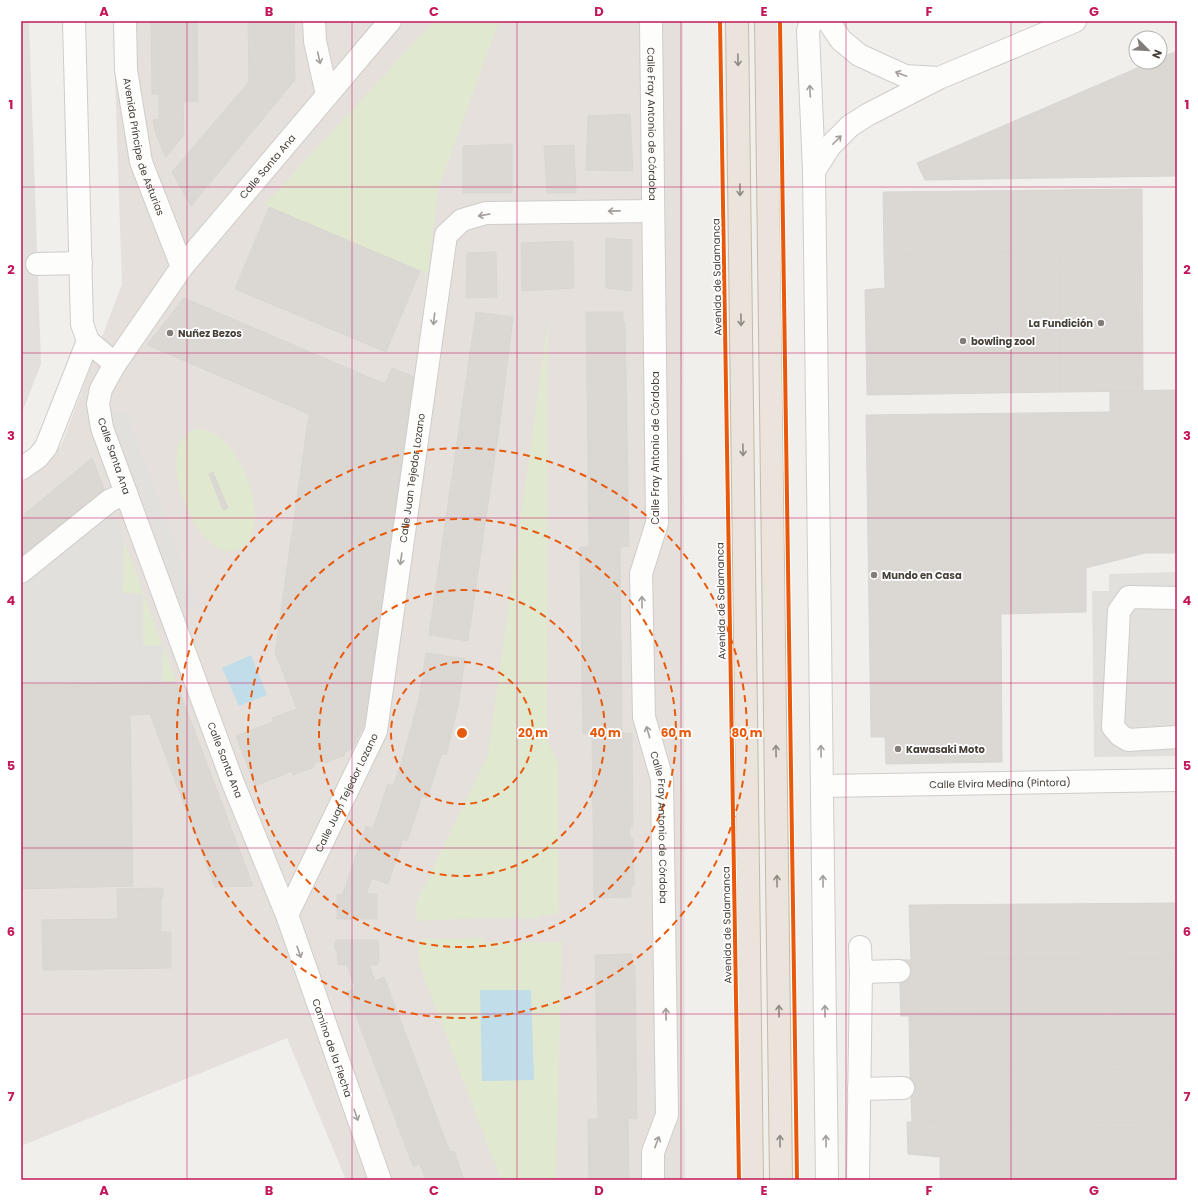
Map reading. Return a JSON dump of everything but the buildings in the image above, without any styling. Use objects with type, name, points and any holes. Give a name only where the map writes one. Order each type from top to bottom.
[{"type":"highway","points":[[737,21],[752,1180]]},
{"type":"highway","points":[[766,21],[781,1180]]},
{"type":"street","points":[[74,21],[82,324],[88,341],[114,364]]},
{"type":"street","name":"Avenida Príncipe de Asturias","points":[[125,21],[126,70],[140,162],[182,267]]},
{"type":"street","points":[[314,21],[315,41],[327,95]]},
{"type":"street","name":"Calle Santa Ana","points":[[287,915],[233,784],[102,428],[98,404],[101,389],[114,364],[182,267],[390,21]]},
{"type":"street","name":"Calle Fray Antonio de Córdoba","points":[[651,21],[657,523],[641,574],[641,582],[644,717],[662,779],[667,1115],[653,1152],[653,1180]]},
{"type":"street","points":[[811,21],[808,31],[814,172],[827,1180]]},
{"type":"street","points":[[828,21],[841,40],[859,55],[905,76],[939,78]]},
{"type":"street","points":[[814,172],[830,146],[850,126],[867,115],[939,78],[1075,21]]},
{"type":"street","name":"Calle Juan Tejedor Lozano","points":[[287,915],[376,731],[446,235],[462,220],[486,213],[653,211]]},
{"type":"street","points":[[37,264],[81,263]]},
{"type":"street","points":[[21,469],[38,457],[46,447],[88,341]]},
{"type":"street","points":[[21,572],[108,501],[126,493]]},
{"type":"street","points":[[1177,598],[1129,597],[1119,611],[1114,727],[1120,735],[1128,740],[1177,737]]},
{"type":"street","name":"Calle Elvira Medina (Pintora)","points":[[822,786],[1177,780]]},
{"type":"street","name":"Camino de la Flecha","points":[[287,915],[380,1180]]},
{"type":"street","points":[[858,1180],[861,972],[860,948]]},
{"type":"street","points":[[861,972],[899,971]]},
{"type":"street","points":[[859,1089],[903,1088]]},
{"type":"shaded area","points":[[21,21],[29,21],[41,364],[21,415]]},
{"type":"shaded area","points":[[113,21],[683,21],[685,1180],[346,1180],[287,1038],[21,1146],[21,483],[61,446],[122,284]]},
{"type":"shaded area","points":[[126,412],[198,605],[183,611],[111,414]]},
{"type":"shaded area","points":[[106,494],[124,541],[123,593],[143,594],[143,645],[163,645],[162,682],[21,685],[21,563]]},
{"type":"shaded area","points":[[1177,572],[1177,756],[1094,757],[1092,591],[1109,591],[1109,574]]},
{"type":"green space","points":[[434,21],[499,21],[438,190],[428,272],[420,271],[265,204]]},
{"type":"green space","points":[[548,320],[547,741],[558,762],[559,914],[540,915],[540,918],[481,918],[417,921],[416,904],[488,755]]},
{"type":"green space","points":[[197,429],[213,433],[228,446],[240,463],[249,484],[254,505],[254,525],[249,541],[237,550],[222,550],[209,541],[196,526],[186,508],[176,467],[178,450],[184,437]]},
{"type":"green space","points":[[124,541],[162,645],[143,645],[143,594],[123,593]]},
{"type":"green space","points":[[163,647],[176,682],[162,682]]},
{"type":"green space","points":[[483,938],[484,942],[562,942],[556,1180],[501,1180],[419,964],[418,939]]},
{"type":"water","points":[[251,655],[267,695],[239,706],[222,668]]},
{"type":"water","points":[[480,990],[531,990],[534,1080],[482,1081]]},
{"type":"cycle path","name":"Avenida de Salamanca","points":[[720,21],[739,1180]]},
{"type":"cycle path","points":[[780,21],[797,1180]]},
{"type":"place","name":"La Fundición","points":[[1101,323]]},
{"type":"place","name":"Nuñez Bezos","points":[[170,333]]},
{"type":"place","name":"bowling zool","points":[[963,341]]},
{"type":"place","name":"Mundo en Casa","points":[[874,575]]},
{"type":"place","name":"Kawasaki Moto","points":[[898,749]]}]
